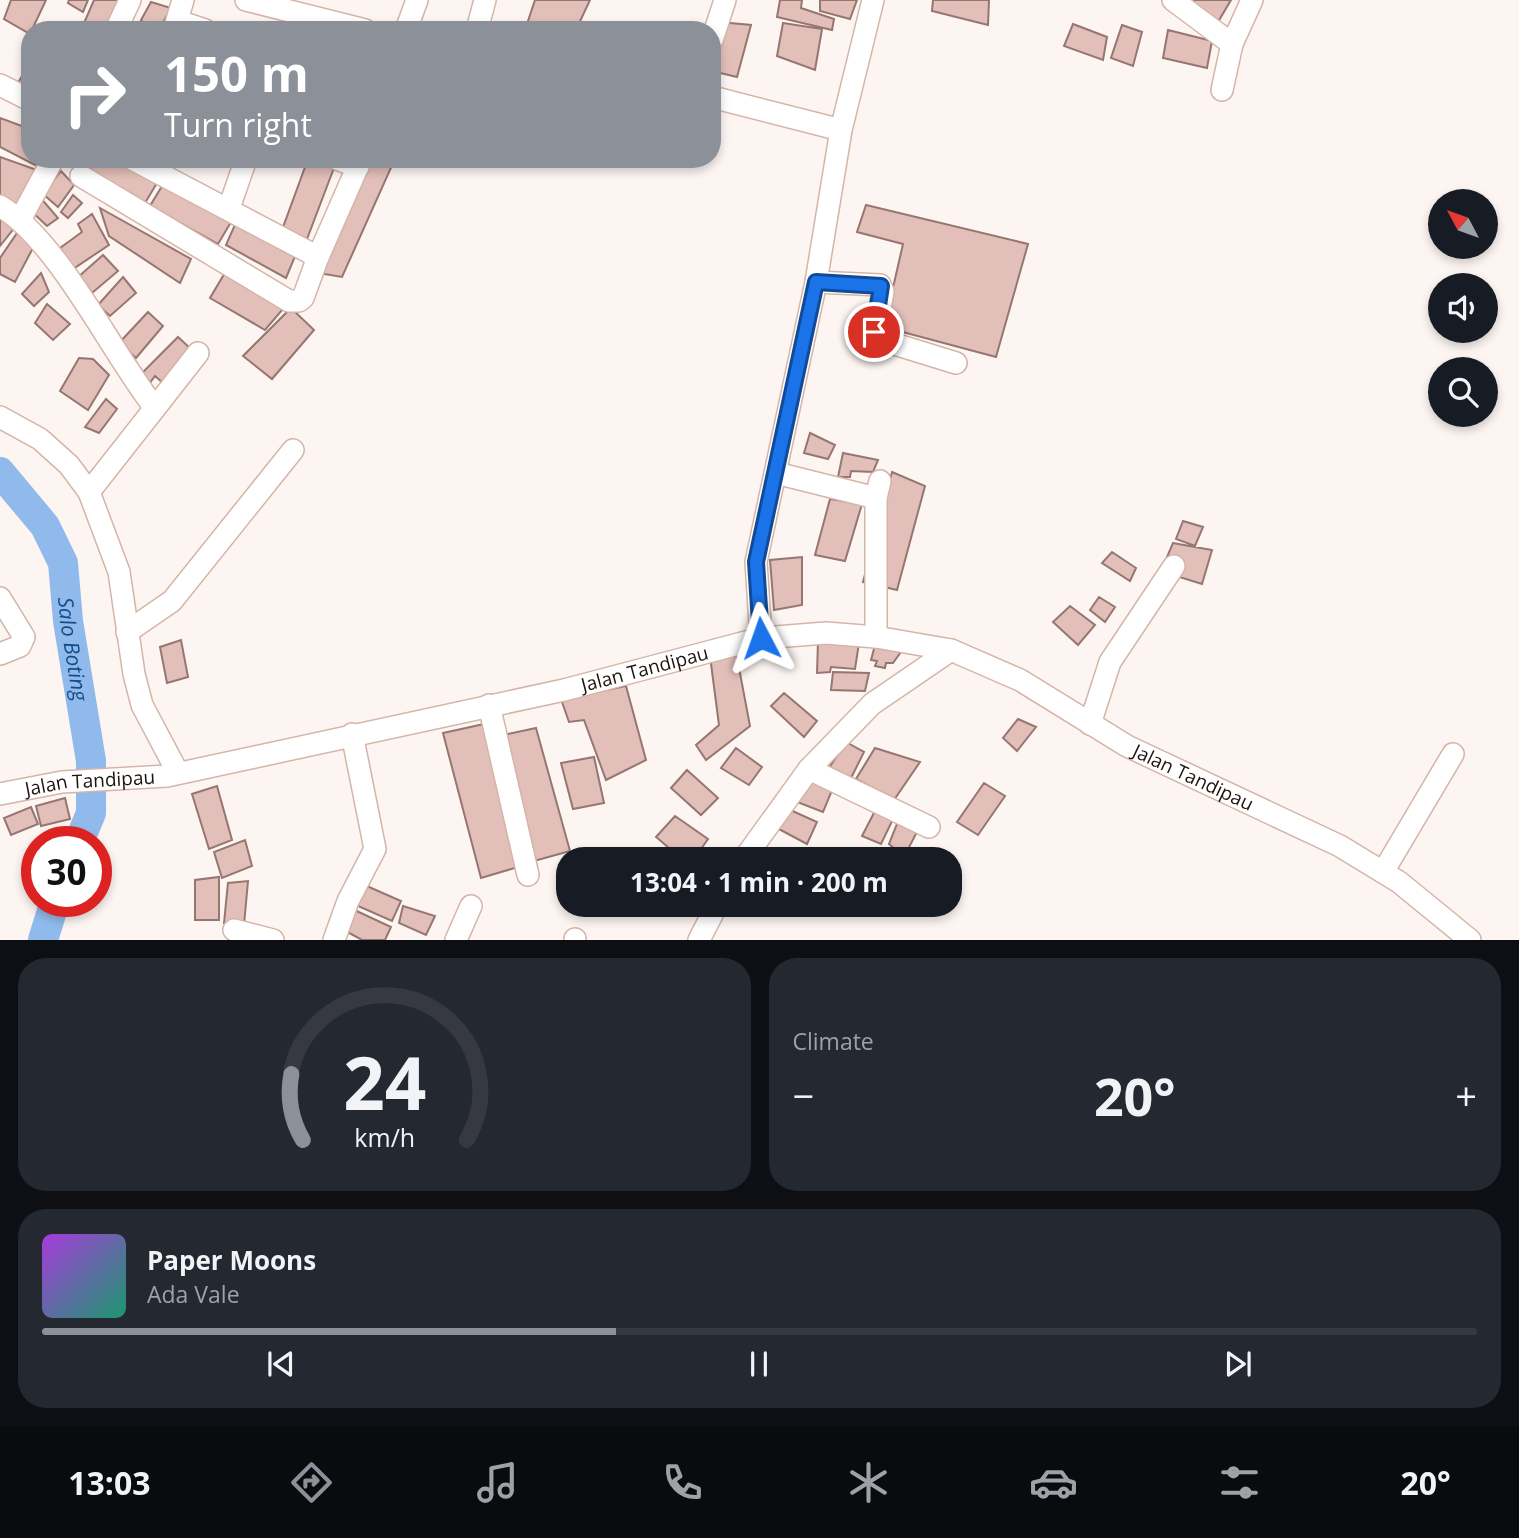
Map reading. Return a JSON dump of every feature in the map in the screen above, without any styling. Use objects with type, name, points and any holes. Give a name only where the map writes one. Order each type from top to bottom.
[{"type":"street","points":[[120,21],[130,0]]},
{"type":"street","points":[[246,0],[293,21]]},
{"type":"street","points":[[409,21],[417,0]]},
{"type":"street","points":[[479,21],[485,0]]},
{"type":"street","points":[[718,21],[725,0]]},
{"type":"street","points":[[761,638],[756,562],[816,282],[841,130],[873,0]]},
{"type":"street","points":[[1173,0],[1231,44]]},
{"type":"street","points":[[1223,90],[1231,44],[1252,0]]},
{"type":"street","points":[[0,85],[21,96]]},
{"type":"street","points":[[721,99],[841,130]]},
{"type":"street","points":[[21,218],[48,168]]},
{"type":"street","points":[[150,168],[318,257]]},
{"type":"street","points":[[229,208],[243,168]]},
{"type":"street","points":[[81,176],[289,301],[303,298],[357,168]]},
{"type":"street","points":[[0,206],[21,218],[155,408]]},
{"type":"street","points":[[816,282],[880,285],[883,291],[875,338],[956,363]]},
{"type":"street","points":[[89,492],[198,353]]},
{"type":"street","points":[[0,417],[40,439],[69,465],[89,492],[119,572],[127,632],[142,705],[172,774]]},
{"type":"street","points":[[127,632],[172,601],[293,450]]},
{"type":"street","points":[[776,473],[878,489],[876,638]]},
{"type":"street","points":[[1090,724],[1110,662],[1174,566]]},
{"type":"street","points":[[0,598],[24,637],[20,646],[0,654]]},
{"type":"street","name":"Jalan Tandipau","points":[[0,794],[62,782],[172,774],[564,690],[761,638],[826,633],[951,650],[1020,680],[1127,746],[1340,846],[1383,872],[1470,940]]},
{"type":"street","points":[[753,847],[809,769],[872,704],[951,650]]},
{"type":"street","points":[[489,705],[528,875]]},
{"type":"street","points":[[334,940],[348,901],[375,849],[352,734]]},
{"type":"street","points":[[1383,872],[1453,754]]},
{"type":"street","points":[[809,769],[929,827]]},
{"type":"street","points":[[456,940],[471,906]]},
{"type":"street","points":[[699,940],[711,917]]},
{"type":"street","points":[[234,930],[273,940]]},
{"type":"building","points":[[11,0],[46,0],[36,21],[21,21],[21,29],[4,19]]},
{"type":"building","points":[[69,0],[88,0],[83,12],[68,3]]},
{"type":"building","points":[[94,0],[123,0],[112,21],[85,21]]},
{"type":"building","points":[[535,0],[590,0],[580,21],[528,21]]},
{"type":"building","points":[[780,0],[802,0],[801,8],[834,19],[832,30],[777,17]]},
{"type":"building","points":[[820,0],[857,0],[850,19],[820,11]]},
{"type":"building","points":[[933,0],[989,0],[988,25],[932,11]]},
{"type":"building","points":[[1187,0],[1231,0],[1218,22]]},
{"type":"building","points":[[151,2],[171,8],[164,21],[141,20]]},
{"type":"building","points":[[721,22],[751,25],[737,77],[721,73]]},
{"type":"building","points":[[783,23],[822,29],[815,70],[777,56]]},
{"type":"building","points":[[1073,24],[1107,37],[1103,60],[1064,46]]},
{"type":"building","points":[[1122,25],[1142,32],[1133,66],[1111,58]]},
{"type":"building","points":[[1168,30],[1212,41],[1207,68],[1163,58]]},
{"type":"building","points":[[0,118],[21,126],[21,158],[0,147]]},
{"type":"building","points":[[0,157],[21,164],[21,168],[37,170],[20,207],[0,195]]},
{"type":"building","points":[[91,168],[141,168],[160,178],[145,203],[88,172]]},
{"type":"building","points":[[305,168],[334,168],[307,239],[282,230]]},
{"type":"building","points":[[364,168],[391,168],[342,277],[318,273]]},
{"type":"building","points":[[61,171],[74,185],[58,207],[43,194]]},
{"type":"building","points":[[165,181],[234,217],[218,244],[150,206]]},
{"type":"building","points":[[73,195],[82,203],[68,218],[61,212]]},
{"type":"building","points":[[39,196],[58,218],[47,226],[30,210]]},
{"type":"building","points":[[866,205],[1028,244],[996,357],[884,327],[903,244],[857,232]]},
{"type":"building","points":[[100,208],[191,259],[180,283],[109,236]]},
{"type":"building","points":[[92,214],[109,245],[73,269],[60,248],[82,232],[78,224]]},
{"type":"building","points":[[0,218],[15,227],[0,246]]},
{"type":"building","points":[[237,220],[298,249],[286,278],[226,245]]},
{"type":"building","points":[[17,233],[34,246],[15,282],[0,274],[0,258]]},
{"type":"building","points":[[103,255],[118,271],[92,293],[77,278]]},
{"type":"building","points":[[226,271],[283,309],[265,330],[210,298]]},
{"type":"building","points":[[41,273],[49,292],[34,306],[22,294]]},
{"type":"building","points":[[123,277],[136,293],[110,316],[98,305]]},
{"type":"building","points":[[47,304],[70,324],[53,340],[35,323]]},
{"type":"building","points":[[291,308],[314,330],[272,379],[243,356]]},
{"type":"building","points":[[148,312],[163,326],[136,358],[119,343]]},
{"type":"building","points":[[178,337],[191,349],[163,383],[155,376],[149,384],[141,374]]},
{"type":"building","points":[[79,358],[93,359],[109,375],[88,410],[60,391]]},
{"type":"building","points":[[106,399],[117,409],[99,433],[85,427]]},
{"type":"building","points":[[810,433],[835,445],[828,459],[804,453]]},
{"type":"building","points":[[843,453],[878,460],[873,472],[851,471],[850,477],[838,477]]},
{"type":"building","points":[[892,472],[925,486],[897,590],[863,582]]},
{"type":"building","points":[[830,499],[862,504],[845,561],[815,555]]},
{"type":"building","points":[[1183,521],[1203,527],[1195,546],[1176,539]]},
{"type":"building","points":[[1173,543],[1212,550],[1202,584],[1176,576],[1182,564],[1167,557]]},
{"type":"building","points":[[1112,552],[1136,568],[1130,581],[1102,563]]},
{"type":"building","points":[[802,557],[802,605],[774,610],[770,560]]},
{"type":"building","points":[[1099,597],[1115,607],[1105,622],[1090,610]]},
{"type":"building","points":[[1070,606],[1095,625],[1078,645],[1053,622]]},
{"type":"building","points":[[181,640],[188,677],[167,683],[160,647]]},
{"type":"building","points":[[818,641],[859,643],[855,669],[831,667],[830,672],[817,673]]},
{"type":"building","points":[[875,645],[903,649],[893,663],[886,663],[885,668],[875,666],[877,661],[871,660]]},
{"type":"building","points":[[736,652],[750,726],[706,760],[696,745],[719,725],[710,656]]},
{"type":"building","points":[[833,672],[869,673],[865,691],[831,690]]},
{"type":"building","points":[[626,686],[646,760],[606,780],[584,720],[569,722],[561,699]]},
{"type":"building","points":[[784,693],[817,721],[804,737],[771,706]]},
{"type":"building","points":[[1018,719],[1036,727],[1017,751],[1003,738]]},
{"type":"building","points":[[484,724],[518,867],[481,878],[443,733]]},
{"type":"building","points":[[536,728],[569,847],[556,847],[556,855],[534,861],[503,735]]},
{"type":"building","points":[[846,742],[864,752],[850,780],[829,768]]},
{"type":"building","points":[[736,748],[762,767],[749,785],[721,768]]},
{"type":"building","points":[[875,748],[920,762],[894,800],[856,779]]},
{"type":"building","points":[[594,757],[604,803],[573,809],[561,763]]},
{"type":"building","points":[[687,770],[718,798],[701,815],[671,788]]},
{"type":"building","points":[[805,780],[833,788],[823,812],[792,800]]},
{"type":"building","points":[[984,783],[1005,796],[978,835],[957,822]]},
{"type":"building","points":[[217,786],[232,840],[209,849],[192,794]]},
{"type":"building","points":[[65,798],[70,819],[41,826],[36,806]]},
{"type":"building","points":[[31,807],[38,824],[21,826],[21,831],[11,835],[4,818]]},
{"type":"building","points":[[877,807],[895,815],[881,844],[862,836]]},
{"type":"building","points":[[788,809],[817,822],[807,844],[777,828]]},
{"type":"building","points":[[675,816],[708,839],[702,847],[668,847],[656,837]]},
{"type":"building","points":[[899,819],[918,830],[909,847],[892,847],[889,844]]},
{"type":"building","points":[[245,840],[252,866],[222,878],[214,852]]},
{"type":"building","points":[[219,877],[219,920],[195,920],[195,880]]},
{"type":"building","points":[[248,881],[244,925],[224,923],[228,883]]},
{"type":"building","points":[[360,883],[401,901],[392,921],[349,902]]},
{"type":"building","points":[[403,906],[435,916],[426,935],[399,923]]},
{"type":"building","points":[[348,907],[391,927],[385,940],[362,940],[340,928]]},
{"type":"waterway","name":"Salo Boting","points":[[0,472],[45,526],[63,563],[68,621],[91,761],[91,813],[86,826]]},
{"type":"waterway","name":"Salo Boting","points":[[43,940],[50,917]]},
{"type":"route","points":[[761,638],[756,562],[816,282],[880,285],[883,291],[874,332]]}]
